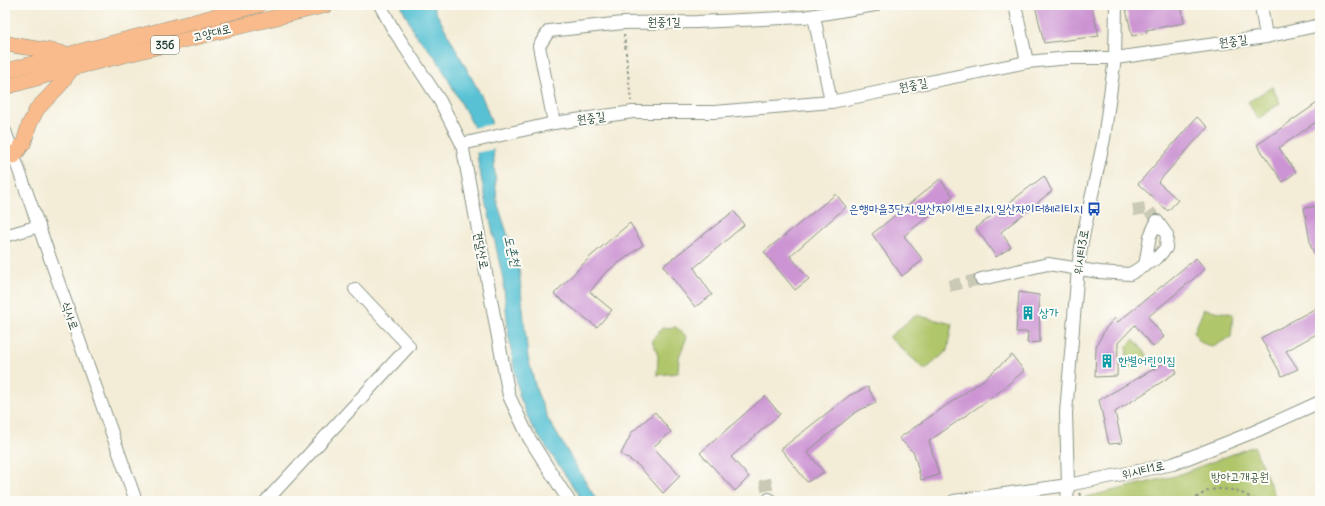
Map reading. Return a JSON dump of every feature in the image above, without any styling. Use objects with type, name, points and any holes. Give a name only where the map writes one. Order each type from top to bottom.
[{"type":"main road","name":"고양대로","points":[[5,87],[70,62],[259,5]]},
{"type":"main road","name":"고양대로","points":[[5,71],[70,62],[326,5]]},
{"type":"main road","points":[[5,42],[19,47],[54,50],[70,62],[59,86],[37,109],[29,125],[24,142],[9,153]]},
{"type":"street","name":"견달산로","points":[[380,5],[396,34],[466,143],[509,396],[529,438],[569,501]]},
{"type":"street","name":"원중1길","points":[[554,123],[538,46],[549,31],[623,23],[697,22],[814,16],[875,5]]},
{"type":"street","points":[[1014,5],[1027,62]]},
{"type":"street","name":"위시티3로","points":[[1067,501],[1066,413],[1078,268],[1082,241],[1104,139],[1115,58],[1116,5]]},
{"type":"street","points":[[1261,5],[1266,37]]},
{"type":"street","points":[[814,16],[831,102]]},
{"type":"street","name":"원중길","points":[[466,143],[554,123],[632,112],[715,112],[831,102],[1027,62],[1069,58],[1115,58],[1266,37],[1320,25]]},
{"type":"street","name":"식사로","points":[[5,131],[9,153],[39,226],[136,501]]},
{"type":"street","points":[[5,236],[39,226]]},
{"type":"street","points":[[981,279],[1048,264],[1099,272],[1130,274],[1144,266]]},
{"type":"street","points":[[266,501],[409,346],[355,289]]},
{"type":"street","name":"위시티1로","points":[[954,501],[1068,485],[1173,464],[1256,431],[1320,402]]},
{"type":"path","points":[[621,5],[622,14]]},
{"type":"path","points":[[624,30],[632,104]]},
{"type":"path","points":[[1191,501],[1209,490],[1226,489],[1247,494],[1254,501]]},
{"type":"path","points":[[1079,492],[1083,501]]},
{"type":"path","points":[[1164,501],[1175,498],[1178,501]]},
{"type":"green space","points":[[1272,87],[1280,103],[1258,119],[1248,102]]},
{"type":"green space","points":[[1204,309],[1233,314],[1231,337],[1212,347],[1200,342],[1194,332]]},
{"type":"green space","points":[[916,315],[952,324],[947,351],[925,370],[889,337]]},
{"type":"green space","points":[[676,327],[687,337],[679,357],[678,373],[657,375],[658,356],[652,340],[662,328]]},
{"type":"green space","points":[[1134,339],[1148,356],[1134,368],[1126,366],[1127,346]]},
{"type":"green space","name":"방아고개공원","points":[[1254,446],[1277,501],[1083,501],[1086,497],[1175,476]]},
{"type":"water","points":[[401,5],[432,5],[483,99],[491,121],[497,202],[519,270],[528,358],[537,392],[548,419],[597,501],[583,501],[531,425],[519,395],[509,338],[503,279],[479,168],[473,125],[437,59],[415,34]]},
{"type":"pier","points":[[493,124],[495,149],[475,153],[471,128]]},
{"type":"building","points":[[1035,5],[1091,5],[1099,36],[1044,43]]},
{"type":"building","points":[[1152,5],[1181,5],[1184,23],[1146,30],[1147,33],[1132,36],[1126,9]]},
{"type":"building","points":[[1320,101],[1320,119],[1279,148],[1296,172],[1283,182],[1257,145]]},
{"type":"building","points":[[1197,117],[1208,127],[1158,182],[1178,200],[1168,211],[1138,184]]},
{"type":"building","points":[[1044,176],[1052,191],[1001,232],[1011,247],[996,257],[976,228]]},
{"type":"building","points":[[940,179],[953,196],[904,236],[923,260],[902,276],[872,234]]},
{"type":"building","points":[[836,194],[846,207],[790,256],[809,279],[795,290],[764,252]]},
{"type":"building","points":[[1318,206],[1320,217],[1320,265],[1311,247],[1304,208]]},
{"type":"building","points":[[734,211],[744,225],[694,268],[712,295],[695,307],[663,266]]},
{"type":"building","points":[[630,223],[643,245],[605,273],[590,292],[612,310],[597,327],[554,294],[591,256]]},
{"type":"building","points":[[1196,258],[1205,269],[1148,317],[1164,337],[1153,347],[1135,325],[1118,343],[1117,376],[1095,377],[1096,346],[1106,328],[1115,318],[1118,322]]},
{"type":"building","name":"상가","points":[[1019,292],[1039,295],[1040,342],[1027,343],[1028,332],[1016,332]]},
{"type":"building","points":[[1320,306],[1320,332],[1286,351],[1298,369],[1282,376],[1261,338]]},
{"type":"building","points":[[1012,355],[1024,371],[994,396],[929,441],[939,475],[921,480],[914,453],[899,438],[982,381]]},
{"type":"building","points":[[1170,360],[1177,372],[1115,412],[1122,443],[1109,444],[1099,400]]},
{"type":"building","points":[[868,387],[876,403],[857,411],[807,452],[824,472],[807,482],[781,449],[850,395]]},
{"type":"building","points":[[765,396],[780,414],[731,457],[749,477],[735,491],[700,453]]},
{"type":"building","points":[[655,412],[671,432],[653,447],[680,476],[663,493],[639,466],[621,454],[632,432]]},
{"type":"tunnel","points":[[1133,210],[1147,208],[1157,221]]},
{"type":"tunnel","points":[[949,286],[981,279]]},
{"type":"tunnel","points":[[765,479],[769,499]]},
{"type":"place","name":"은행마을3단지.일산자이센트리지.일산자이더헤리티지","points":[[1094,209]]},
{"type":"place","name":"상가","points":[[1028,313]]},
{"type":"place","name":"한별어린이집","points":[[1107,361]]},
{"type":"water label","name":"도촌천","points":[[513,251]]}]
